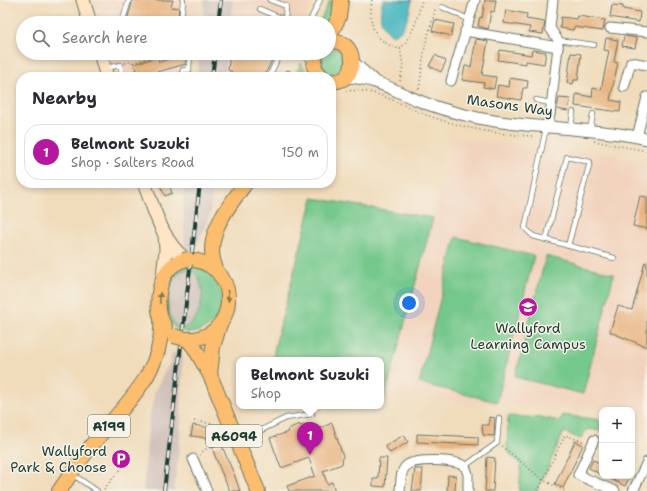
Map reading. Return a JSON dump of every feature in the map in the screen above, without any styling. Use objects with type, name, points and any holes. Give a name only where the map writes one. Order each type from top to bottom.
[{"type":"main road","points":[[83,0],[88,16]]},
{"type":"main road","points":[[336,23],[339,17],[341,0]]},
{"type":"main road","points":[[336,72],[352,69],[353,62],[352,55],[347,47],[339,17]]},
{"type":"main road","points":[[336,43],[347,47]]},
{"type":"main road","points":[[102,60],[106,72]]},
{"type":"main road","points":[[146,188],[164,233],[173,247],[189,259],[216,269]]},
{"type":"main road","points":[[163,276],[173,264],[200,255],[213,239],[222,216],[242,188]]},
{"type":"main road","points":[[163,276],[166,250],[164,233]]},
{"type":"main road","points":[[161,319],[166,329],[180,338],[206,335],[220,324],[227,311],[228,294],[223,278],[216,269],[212,257],[213,239]]},
{"type":"main road","name":"A199","points":[[156,360],[162,333],[159,293],[163,276]]},
{"type":"main road","name":"A6094","points":[[210,375],[213,347],[220,324]]},
{"type":"main road","name":"A199","points":[[59,491],[95,441],[136,393],[156,360],[180,338]]},
{"type":"main road","name":"A6094","points":[[180,338],[194,347],[210,375],[258,491]]},
{"type":"street","points":[[451,81],[468,18],[475,0]]},
{"type":"street","points":[[547,126],[558,44],[550,28],[553,0]]},
{"type":"street","points":[[610,28],[647,32]]},
{"type":"street","points":[[465,31],[558,44]]},
{"type":"street","name":"Masons Way","points":[[353,62],[374,80],[417,100],[470,117],[590,130],[642,138]]},
{"type":"street","points":[[624,87],[631,62],[647,65]]},
{"type":"street","name":"Masons Way","points":[[336,75],[374,80]]},
{"type":"street","points":[[642,138],[647,97]]},
{"type":"street","points":[[593,442],[578,474],[614,491]]},
{"type":"street","points":[[193,459],[207,491]]},
{"type":"street","points":[[633,491],[645,459]]},
{"type":"street","points":[[400,491],[403,471],[410,462],[418,461],[458,463],[465,466],[468,474],[468,491]]},
{"type":"lane","points":[[124,16],[129,0]]},
{"type":"lane","points":[[182,16],[183,0]]},
{"type":"lane","points":[[270,0],[283,3],[286,6],[287,16]]},
{"type":"lane","points":[[312,16],[320,0]]},
{"type":"lane","points":[[442,7],[468,18]]},
{"type":"lane","points":[[260,9],[276,16]]},
{"type":"lane","points":[[558,44],[594,45]]},
{"type":"lane","points":[[182,72],[183,70],[189,70],[190,60]]},
{"type":"lane","points":[[271,72],[277,60]]},
{"type":"lane","points":[[308,60],[323,72]]},
{"type":"lane","points":[[108,72],[120,65],[122,72]]},
{"type":"lane","points":[[536,100],[550,102]]},
{"type":"lane","points":[[571,128],[573,112]]},
{"type":"lane","points":[[590,130],[593,114]]},
{"type":"lane","points":[[547,126],[525,228],[533,236],[614,258]]},
{"type":"lane","points":[[546,240],[567,157],[590,162],[568,246]]},
{"type":"lane","points":[[236,439],[286,418],[312,414]]},
{"type":"lane","points":[[465,466],[497,443],[499,418]]},
{"type":"lane","points":[[71,474],[97,491]]},
{"type":"path","points":[[372,0],[370,16],[371,26],[381,39],[390,46],[400,49]]},
{"type":"path","points":[[400,49],[418,20],[422,0]]},
{"type":"path","points":[[419,89],[425,46],[438,1]]},
{"type":"path","points":[[396,90],[402,74],[403,65],[400,49]]},
{"type":"path","points":[[120,65],[132,61],[133,63],[143,60]]},
{"type":"path","points":[[133,63],[136,72]]},
{"type":"path","points":[[194,421],[221,425]]},
{"type":"path","points":[[538,491],[565,435],[593,442]]},
{"type":"path","points":[[193,459],[203,454],[204,450],[236,439]]},
{"type":"path","points":[[497,443],[543,480],[566,491]]},
{"type":"path","points":[[102,491],[129,459],[133,458]]},
{"type":"shaded area","points":[[94,0],[198,0],[197,16],[99,16]]},
{"type":"shaded area","points":[[205,0],[233,0],[231,16],[204,16]]},
{"type":"shaded area","points":[[233,0],[313,0],[305,16],[231,16]]},
{"type":"shaded area","points":[[113,60],[191,60],[190,72],[117,72]]},
{"type":"shaded area","points":[[199,60],[226,60],[225,72],[198,72]]},
{"type":"shaded area","points":[[226,60],[283,60],[277,72],[225,72]]},
{"type":"shaded area","name":"Wallyford Learning Campus","points":[[451,137],[539,148],[605,154],[647,164],[647,414],[635,413],[635,407],[599,407],[599,411],[385,397],[454,140]]},
{"type":"shaded area","points":[[184,188],[213,188],[210,214],[195,250],[185,249],[183,198]]},
{"type":"shaded area","points":[[186,269],[195,272],[201,280],[201,303],[197,316],[191,324],[180,328],[174,323],[169,315],[170,289],[171,281],[176,274]]},
{"type":"shaded area","points":[[172,352],[183,354],[180,441],[174,491],[143,491],[149,420],[155,391],[169,364]]},
{"type":"green space","points":[[330,0],[332,0],[329,16],[322,16]]},
{"type":"green space","points":[[336,49],[342,52],[346,59],[342,70],[336,72],[328,72],[323,68],[321,63],[322,60],[336,60]]},
{"type":"green space","points":[[301,63],[306,72],[296,72]]},
{"type":"green space","points":[[313,198],[433,218],[385,397],[384,357],[274,357],[274,350]]},
{"type":"green space","points":[[456,237],[534,256],[497,402],[419,383]]},
{"type":"green space","points":[[546,256],[614,274],[583,394],[515,377]]},
{"type":"green space","points":[[187,266],[198,267],[211,275],[223,298],[220,312],[212,324],[192,333],[176,329],[170,323],[166,312],[167,290],[171,278],[177,270]],"holes":[[[188,269],[195,274],[200,281],[202,301],[194,320],[188,326],[180,328],[174,323],[170,316],[168,307],[170,287],[174,278],[180,272]]]},
{"type":"green space","points":[[562,415],[599,420],[599,431],[587,429],[580,439],[564,432],[537,491],[519,491],[521,466],[507,451],[508,416],[544,418],[561,421]]},
{"type":"water","points":[[383,0],[412,0],[406,22],[400,31],[391,35],[384,27],[381,19]]},
{"type":"building","points":[[133,0],[173,0],[171,7],[179,8],[178,16],[128,16]]},
{"type":"building","points":[[485,0],[496,0],[494,12],[491,11],[488,29],[478,26],[480,17],[482,18]]},
{"type":"building","points":[[612,5],[623,6],[623,9],[640,12],[639,22],[610,17]]},
{"type":"building","points":[[506,10],[527,14],[526,19],[545,22],[543,34],[529,32],[530,27],[504,23]]},
{"type":"building","points":[[578,16],[605,20],[603,31],[574,27],[573,30],[560,28],[561,17],[577,19]]},
{"type":"building","points":[[435,20],[454,24],[451,36],[432,31]]},
{"type":"building","points":[[624,36],[637,38],[635,48],[622,46]]},
{"type":"building","points":[[606,38],[618,40],[614,62],[618,63],[610,100],[621,102],[620,112],[575,106],[576,94],[592,97],[593,88],[601,90],[609,51],[604,50]]},
{"type":"building","points":[[476,39],[488,41],[482,75],[496,77],[494,89],[483,87],[484,83],[462,80],[465,66],[471,67]]},
{"type":"building","points":[[500,50],[531,55],[532,50],[546,52],[544,64],[526,61],[526,64],[498,60]]},
{"type":"building","points":[[571,53],[581,54],[578,80],[574,80],[573,84],[567,83]]},
{"type":"building","points":[[435,55],[446,61],[441,72],[429,66]]},
{"type":"building","points":[[148,60],[158,60],[159,62],[166,60],[186,60],[186,64],[157,72],[137,72],[135,64]]},
{"type":"building","points":[[229,60],[272,60],[266,72],[232,72],[228,70]]},
{"type":"building","points":[[510,78],[528,81],[527,88],[523,88],[521,100],[496,96],[498,85],[509,87]]},
{"type":"building","points":[[559,98],[570,99],[568,111],[557,109]]},
{"type":"building","points":[[161,188],[170,188],[172,193],[165,196]]},
{"type":"building","points":[[640,196],[647,197],[647,229],[633,226]]},
{"type":"building","points":[[645,262],[647,263],[647,347],[610,332],[618,306],[632,310]]},
{"type":"building","points":[[489,417],[495,418],[494,436],[483,435],[482,425],[489,425]]},
{"type":"building","points":[[332,423],[343,456],[342,464],[323,471],[327,484],[332,482],[335,491],[289,491],[287,486],[315,476],[309,458],[281,468],[270,438],[289,432],[288,429],[299,424],[300,426],[307,424],[308,429],[317,426],[318,429]]},
{"type":"building","points":[[193,425],[217,429],[215,439],[191,436]]},
{"type":"building","points":[[417,434],[478,437],[478,445],[417,442]]},
{"type":"building","points":[[404,435],[408,442],[390,453],[385,446]]},
{"type":"building","points":[[575,441],[583,445],[563,488],[555,484]]},
{"type":"building","points":[[221,444],[240,491],[230,491],[223,476],[212,448]]},
{"type":"building","points":[[487,457],[495,458],[493,491],[485,491]]},
{"type":"building","points":[[379,458],[387,458],[385,487],[373,486],[373,479],[378,479]]},
{"type":"building","points":[[593,460],[599,463],[599,473],[589,468]]},
{"type":"building","points":[[415,469],[423,469],[421,491],[412,491]]},
{"type":"building","points":[[448,475],[456,476],[455,491],[447,491]]},
{"type":"building","points":[[611,479],[628,479],[625,486]]},
{"type":"railway","points":[[219,16],[221,0]]},
{"type":"railway","points":[[213,72],[214,60]]},
{"type":"railway","points":[[164,491],[199,188]]},
{"type":"place","name":"Wallyford Learning Campus","points":[[528,307]]},
{"type":"place","name":"Belmont Suzuki","points":[[310,455]]},
{"type":"place","name":"Wallyford Park & Choose","points":[[121,459]]}]
